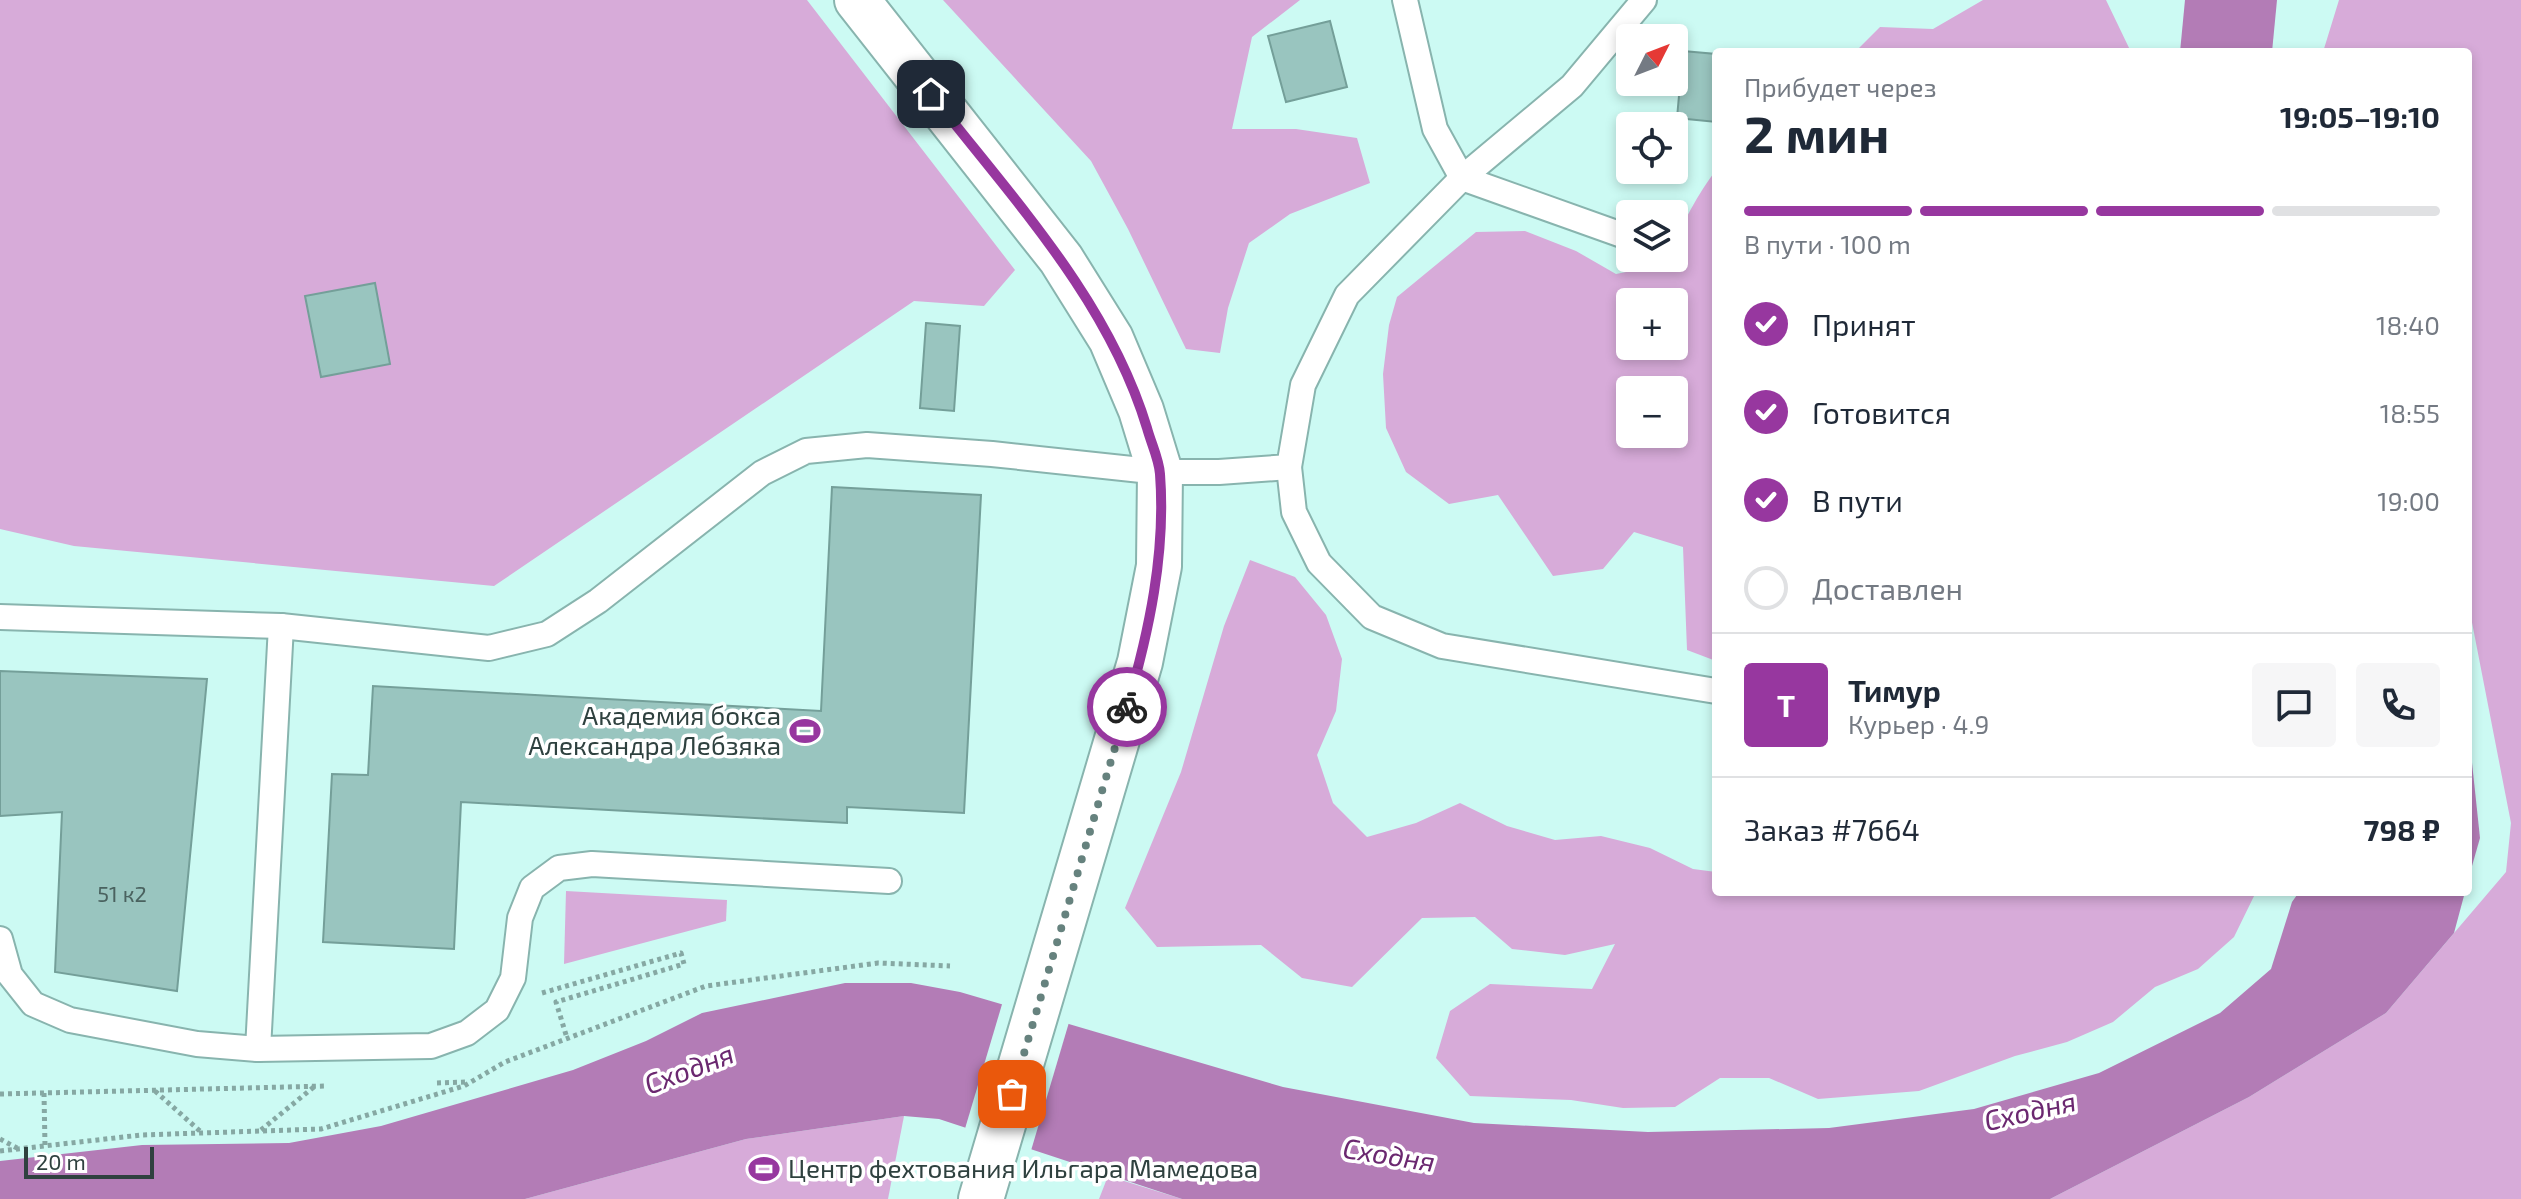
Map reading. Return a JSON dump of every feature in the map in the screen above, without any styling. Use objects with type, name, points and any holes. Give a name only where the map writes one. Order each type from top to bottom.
[{"type":"street","points":[[857,0],[1061,259],[1111,339],[1141,410],[1160,472],[1159,566],[1140,662],[981,1199]]},
{"type":"lane","points":[[1405,0],[1435,129],[1462,178],[1616,233]]},
{"type":"lane","points":[[1644,0],[1572,86],[1462,178],[1347,295],[1303,385],[1289,467],[1294,512],[1319,563],[1372,617],[1442,646],[1712,690]]},
{"type":"lane","points":[[0,617],[281,626],[489,648],[547,634],[598,601],[762,473],[806,451],[867,445],[992,454],[1160,472],[1289,467]]},
{"type":"lane","points":[[258,1049],[281,626]]},
{"type":"lane","points":[[0,939],[10,975],[33,1004],[70,1020],[197,1044],[258,1049],[431,1046],[467,1033],[497,1010],[513,978],[520,918],[532,888],[559,868],[592,864],[889,881]]},
{"type":"path","points":[[513,978],[545,994],[681,953],[684,964],[556,1002],[567,1038]]},
{"type":"path","points":[[424,1083],[470,1082]]},
{"type":"path","points":[[260,1131],[315,1086]]},
{"type":"path","points":[[0,1094],[331,1086]]},
{"type":"path","points":[[154,1090],[203,1133]]},
{"type":"path","points":[[44,1093],[45,1146]]},
{"type":"path","points":[[0,1139],[20,1149]]},
{"type":"shaded area","points":[[0,0],[807,0],[1015,270],[984,306],[914,301],[494,586],[74,546],[0,529]]},
{"type":"shaded area","points":[[943,0],[1300,0],[1252,37],[1232,129],[1296,129],[1357,138],[1370,183],[1290,214],[1249,243],[1228,308],[1220,353],[1186,349],[1091,161]]},
{"type":"shaded area","points":[[1983,0],[2106,0],[2129,48],[1859,48],[1880,27],[1933,29]]},
{"type":"shaded area","points":[[2339,0],[2521,0],[2521,1199],[2050,1199],[2249,1097],[2386,1013],[2506,872],[2511,823],[2472,623],[2472,48],[2324,48]]},
{"type":"shaded area","points":[[1712,176],[1712,659],[1687,650],[1683,547],[1634,532],[1603,569],[1553,576],[1498,495],[1449,504],[1406,472],[1386,428],[1383,374],[1389,325],[1397,297],[1476,232],[1525,231],[1576,251],[1616,274],[1688,272],[1688,215]]},
{"type":"shaded area","points":[[1250,560],[1295,577],[1326,615],[1342,659],[1336,711],[1317,755],[1333,803],[1367,837],[1416,823],[1460,803],[1507,826],[1555,840],[1601,836],[1650,848],[1693,869],[1712,871],[1712,896],[2254,896],[2234,937],[2198,969],[2155,987],[2113,1022],[2067,1042],[2015,1056],[1919,1091],[1818,1099],[1769,1078],[1720,1078],[1675,1107],[1623,1108],[1571,1100],[1470,1096],[1436,1058],[1450,1011],[1490,984],[1592,989],[1615,944],[1565,955],[1512,949],[1475,917],[1422,918],[1352,987],[1302,978],[1261,945],[1157,947],[1125,908],[1181,772],[1224,626]]},
{"type":"shaded area","points":[[566,891],[727,900],[726,921],[564,964]]},
{"type":"shaded area","name":"Центр фехтования Ильгара Мамедова","points":[[904,1116],[888,1199],[525,1199],[746,1139]]},
{"type":"shaded area","points":[[1108,1176],[1182,1199],[1099,1199]]},
{"type":"water","points":[[2185,0],[2277,0],[2272,48],[2180,48]]},
{"type":"water","points":[[2472,763],[2480,838],[2472,866]]},
{"type":"water","name":"Сходня","points":[[2296,896],[2464,896],[2454,933],[2386,1013],[2249,1097],[2050,1199],[1182,1199],[939,1119],[904,1116],[746,1139],[525,1199],[0,1199],[0,1161],[142,1145],[289,1143],[381,1126],[573,1070],[646,1041],[702,1013],[845,983],[911,983],[960,992],[1283,1087],[1474,1123],[1648,1132],[1829,1128],[1974,1109],[2099,1073],[2220,1013],[2271,969]]},
{"type":"pier","points":[[1003,1001],[1070,1019],[1030,1154],[964,1132]]},
{"type":"building","points":[[1330,21],[1347,87],[1286,102],[1268,36]]},
{"type":"building","points":[[1688,51],[1712,54],[1712,122],[1688,119],[1688,112],[1678,112],[1679,96],[1688,96]]},
{"type":"building","points":[[375,283],[390,364],[321,377],[305,296]]},
{"type":"building","points":[[926,323],[960,326],[954,411],[920,408]]},
{"type":"building","points":[[832,487],[981,495],[964,813],[847,807],[847,823],[461,802],[454,949],[323,942],[332,774],[368,775],[373,686],[821,711]]},
{"type":"building","points":[[0,671],[207,679],[177,991],[55,972],[62,812],[0,816]]},
{"type":"way so far","points":[[1012,1094],[1127,707]]},
{"type":"place","name":"Академия бокса Александра Лебзяка","points":[[805,731]]},
{"type":"place","name":"Центр фехтования Ильгара Мамедова","points":[[764,1169]]},
{"type":"route","points":[[931,94],[1061,259],[1111,339],[1141,410],[1160,472],[1159,566],[1140,662],[1127,707]]}]
